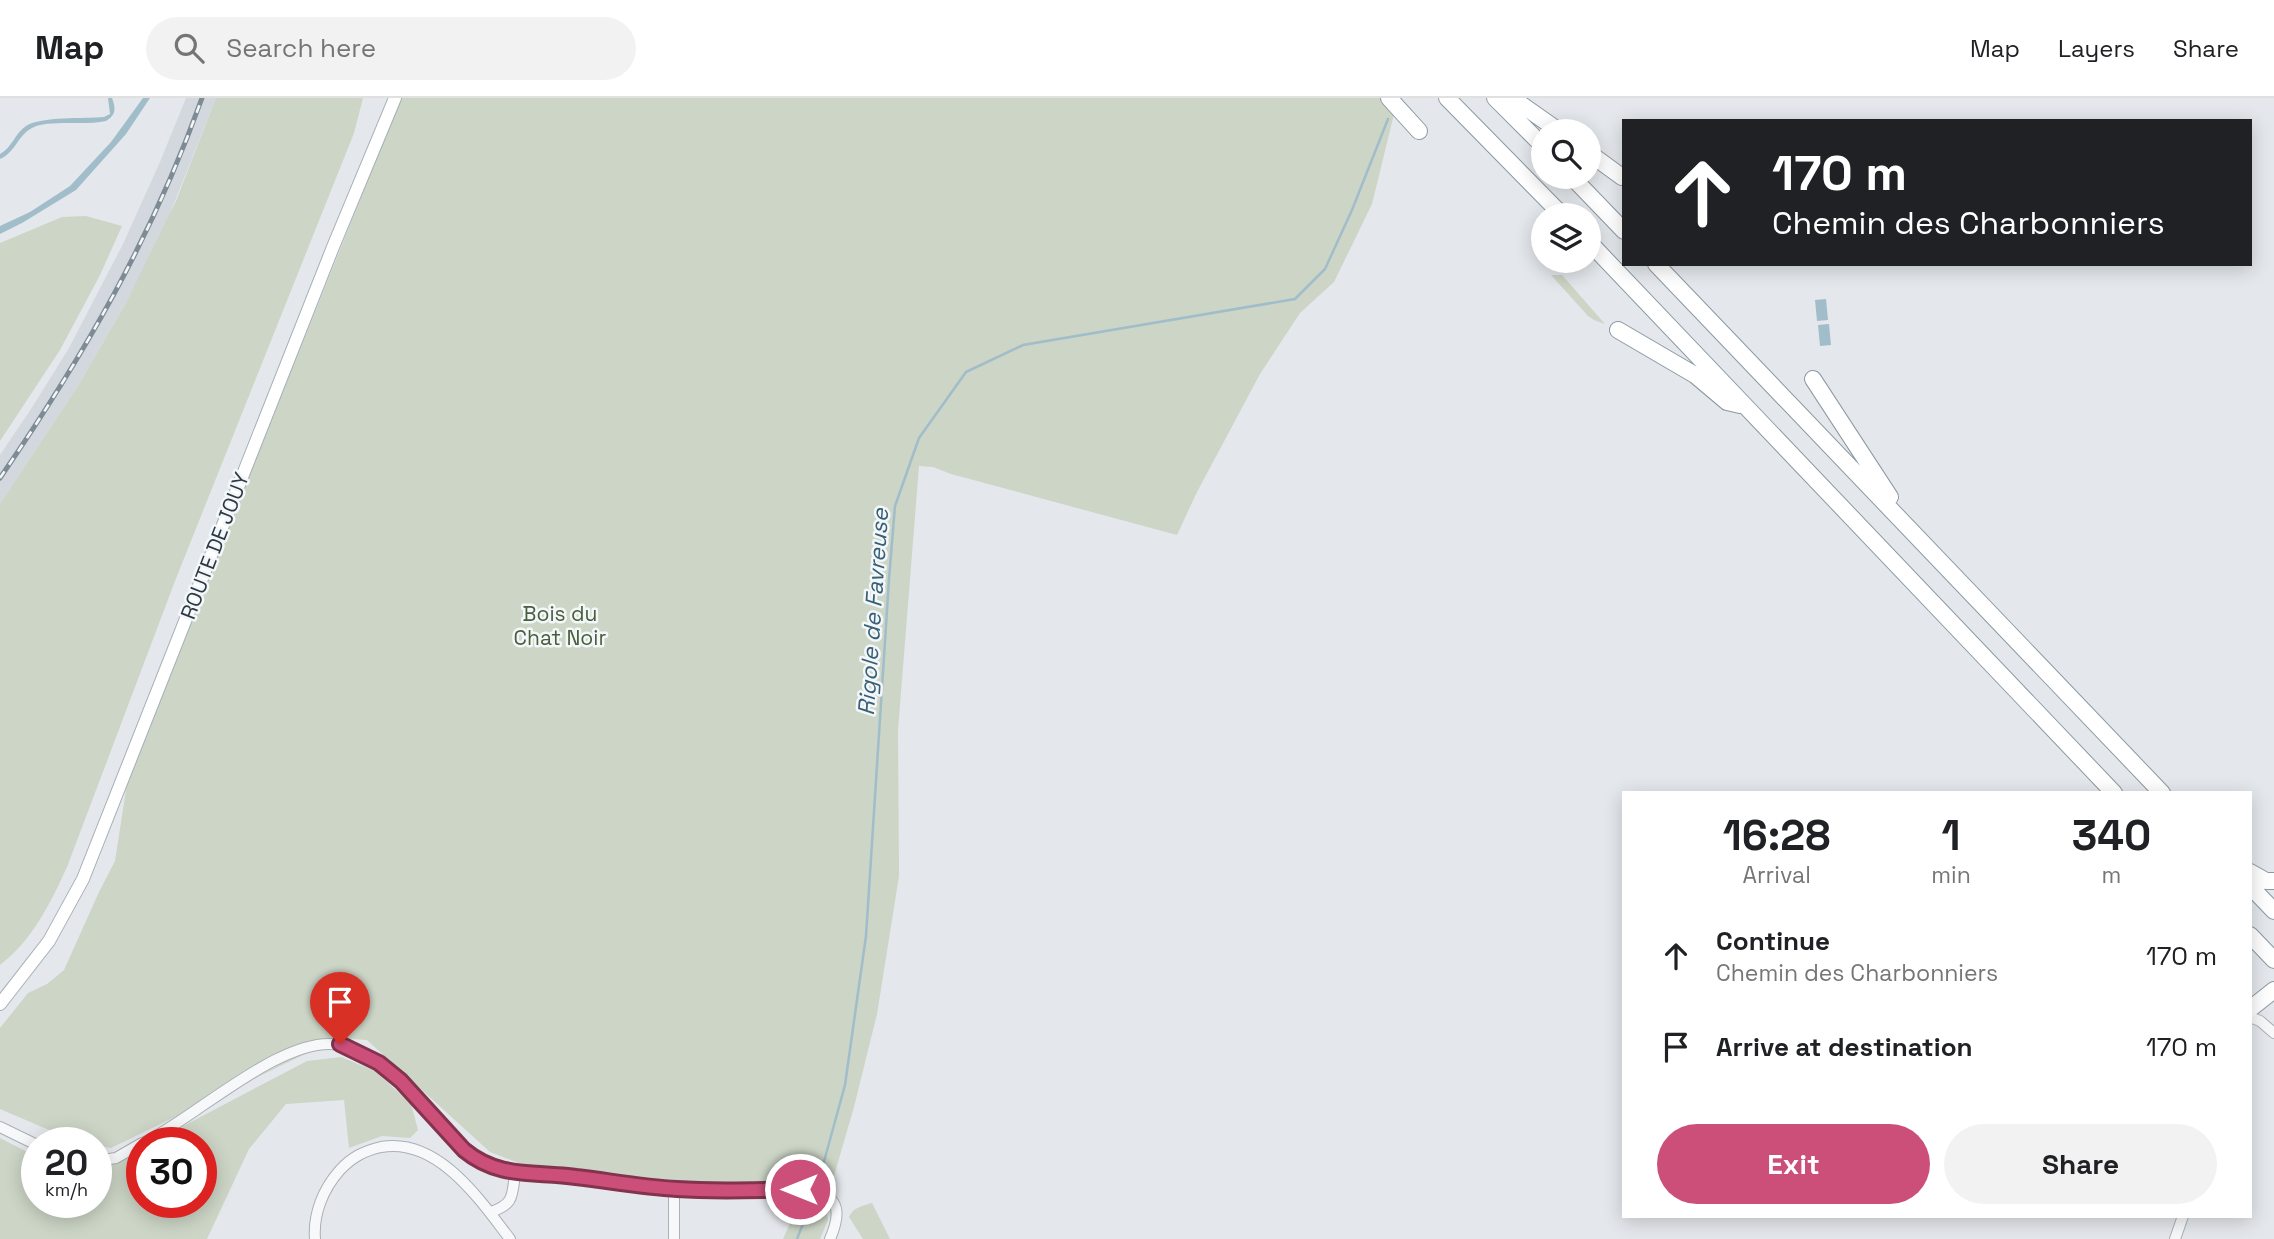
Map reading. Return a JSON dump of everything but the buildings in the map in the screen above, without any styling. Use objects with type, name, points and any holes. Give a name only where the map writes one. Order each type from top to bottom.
[{"type":"highway","points":[[1389,98],[1419,131]]},
{"type":"highway","points":[[1447,98],[1550,203]]},
{"type":"highway","points":[[1495,98],[1531,134]]},
{"type":"highway","points":[[1512,98],[1542,119]]},
{"type":"highway","points":[[1601,162],[1622,177]]},
{"type":"highway","points":[[1584,189],[1622,229]]},
{"type":"highway","points":[[1601,255],[2113,791]]},
{"type":"highway","points":[[1658,266],[2160,791]]},
{"type":"highway","points":[[1618,330],[1695,375],[1727,402],[1745,406]]},
{"type":"highway","points":[[1813,379],[1888,492],[1896,513]]},
{"type":"highway","points":[[2252,873],[2266,881],[2274,881]]},
{"type":"highway","points":[[2252,888],[2274,911]]},
{"type":"highway","points":[[2252,937],[2274,960]]},
{"type":"highway","points":[[2252,1007],[2274,990]]},
{"type":"main road","name":"ROUTE DE JOUY","points":[[0,1004],[49,941],[83,879],[333,247],[395,98]]},
{"type":"street","name":"ROUTE DE JOUY","points":[[0,991],[16,983]]},
{"type":"street","points":[[2252,1018],[2274,1033]]},
{"type":"street","points":[[167,1127],[247,1076],[287,1055],[304,1048],[340,1044],[379,1063],[401,1081],[476,1160],[515,1174],[545,1174],[674,1189],[820,1193],[835,1204],[838,1213],[830,1239]]},
{"type":"street","points":[[0,1127],[21,1137]]},
{"type":"street","points":[[315,1239],[316,1215],[327,1187],[340,1170],[363,1152],[395,1145],[422,1150],[439,1161],[491,1212],[510,1239]]},
{"type":"street","points":[[491,1212],[506,1205],[511,1199],[515,1174]]},
{"type":"street","points":[[674,1189],[674,1239]]},
{"type":"street","points":[[2175,1239],[2182,1218]]},
{"type":"shaded area","points":[[186,98],[216,98],[161,236],[78,386],[0,504],[0,455],[69,348],[123,244]]},
{"type":"green space","points":[[216,98],[363,98],[354,133],[175,581],[67,867],[31,933],[0,965],[0,504],[78,386],[126,303],[176,201]]},
{"type":"green space","name":"Bois du Chat Noir","points":[[401,98],[1398,98],[1372,204],[1334,282],[1300,313],[1260,374],[1177,535],[933,467],[919,466],[898,730],[899,876],[877,1014],[829,1193],[695,1190],[545,1173],[490,1152],[367,1040],[338,1038],[154,1127],[126,1127],[126,1141],[112,1148],[112,1127],[42,1127],[0,1109],[0,1028],[28,993],[47,984],[64,970],[115,861],[128,777]]},
{"type":"green space","points":[[86,216],[122,226],[100,275],[60,350],[0,441],[0,243],[62,217]]},
{"type":"green space","points":[[1551,275],[1562,275],[1605,324],[1588,316]]},
{"type":"green space","points":[[341,1057],[375,1071],[411,1104],[418,1130],[410,1138],[382,1136],[349,1148],[344,1100],[286,1104],[249,1149],[217,1218],[217,1127],[181,1127],[307,1061]]},
{"type":"green space","points":[[0,1138],[21,1149],[21,1218],[112,1218],[112,1164],[126,1157],[126,1218],[217,1218],[207,1239],[0,1239]]},
{"type":"green space","points":[[803,1195],[821,1197],[829,1203],[826,1207],[828,1220],[820,1239],[783,1239]]},
{"type":"green space","points":[[872,1203],[890,1239],[863,1239],[849,1217],[856,1209]]},
{"type":"water","points":[[108,98],[112,98],[114,111],[106,121],[39,125],[27,131],[9,153],[0,159],[0,154],[26,126],[52,119],[104,117],[110,114]]},
{"type":"water","points":[[143,98],[150,98],[126,134],[76,190],[0,234],[0,226],[30,212],[70,186],[111,142]]},
{"type":"water","points":[[1826,299],[1828,320],[1817,321],[1815,300]]},
{"type":"water","points":[[1829,324],[1831,345],[1820,346],[1818,325]]},
{"type":"waterway","name":"Rigole de Favreuse","points":[[817,1187],[845,1085],[866,936],[895,506],[919,438],[966,372],[1023,345],[1295,299],[1325,269],[1388,119]]},
{"type":"waterway","name":"Rigole de Favreuse","points":[[797,1239],[815,1193]]},
{"type":"railway","points":[[0,478],[60,387],[138,248],[202,98]]},
{"type":"route","points":[[340,1044],[379,1063],[401,1081],[464,1150],[476,1160],[498,1169],[515,1174],[573,1176],[674,1189],[800,1189]]}]
